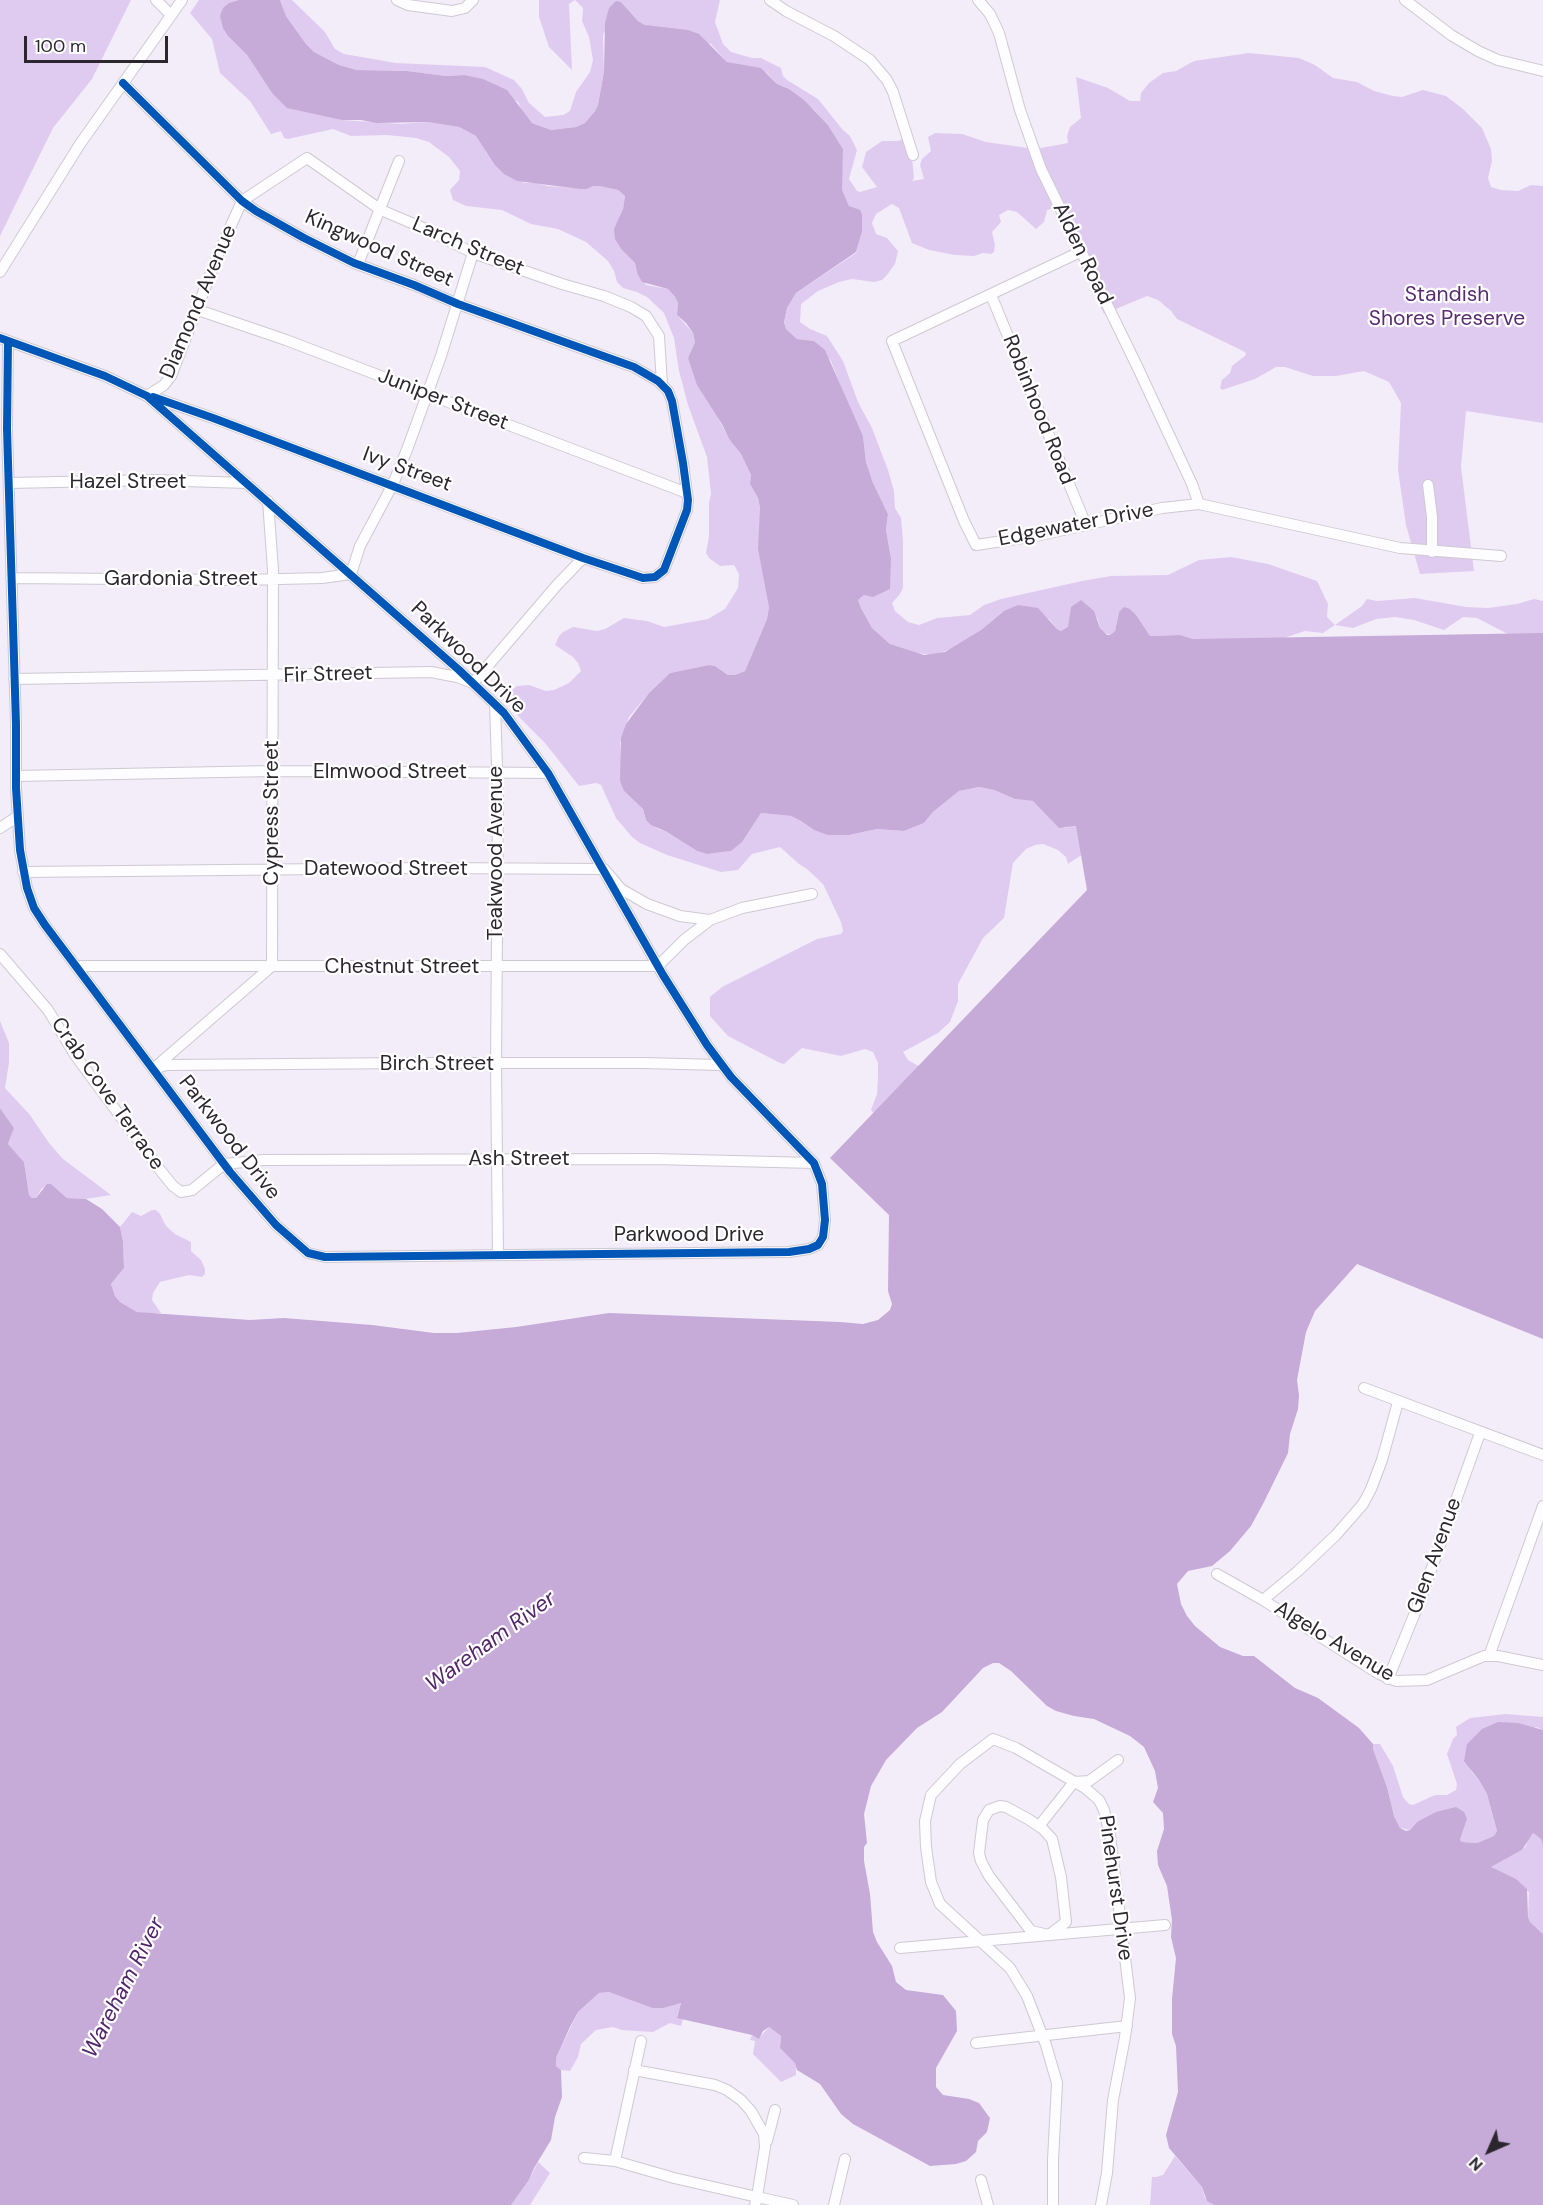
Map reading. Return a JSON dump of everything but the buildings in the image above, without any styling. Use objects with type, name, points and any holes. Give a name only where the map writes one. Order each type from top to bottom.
[{"type":"street","points":[[156,0],[171,15]]},
{"type":"street","points":[[0,272],[60,175],[182,0]]},
{"type":"street","points":[[397,0],[408,5],[452,11],[465,8],[473,0]]},
{"type":"street","points":[[770,0],[834,36],[870,60],[893,92],[913,155]]},
{"type":"street","name":"Alden Road","points":[[978,0],[996,24],[1036,157],[1137,366],[1192,484],[1199,504]]},
{"type":"street","points":[[1405,0],[1450,35],[1478,51],[1498,60],[1543,71]]},
{"type":"street","name":"Kingwood Street","points":[[123,83],[242,201],[304,238],[358,264],[458,304],[634,367],[662,384]]},
{"type":"street","name":"Larch Street","points":[[242,201],[307,158],[381,210],[473,253],[604,296],[646,316],[659,336],[662,384],[670,394],[672,401],[687,493],[687,510],[673,550],[664,570],[653,578]]},
{"type":"street","points":[[358,264],[399,160]]},
{"type":"street","name":"Diamond Avenue","points":[[147,396],[164,385],[171,376],[219,252],[242,201]]},
{"type":"street","points":[[991,295],[1082,251]]},
{"type":"street","points":[[351,574],[360,546],[393,484],[427,394],[473,253]]},
{"type":"street","name":"Edgewater Drive","points":[[991,295],[924,324],[892,341],[964,521],[976,545],[1036,536],[1162,508],[1199,504],[1394,547],[1500,556]]},
{"type":"street","name":"Robinhood Road","points":[[991,295],[1086,525]]},
{"type":"street","name":"Juniper Street","points":[[198,310],[286,340],[687,493]]},
{"type":"street","name":"Parkwood Drive","points":[[4,340],[105,376],[147,396],[474,683],[524,739],[548,772],[698,1032],[721,1065],[814,1163],[822,1184],[825,1220],[821,1240],[815,1247],[789,1252],[332,1257],[311,1255],[276,1225],[224,1164],[38,914],[23,872],[16,776],[4,340]]},
{"type":"street","name":"Ivy Street","points":[[147,396],[393,484],[583,558],[643,578],[653,578]]},
{"type":"street","name":"Hazel Street","points":[[9,483],[153,480],[247,483]]},
{"type":"street","points":[[1428,485],[1432,517],[1432,552]]},
{"type":"street","name":"Cypress Street","points":[[268,501],[273,579],[272,966]]},
{"type":"street","points":[[474,683],[583,558]]},
{"type":"street","name":"Gardonia Street","points":[[11,578],[273,579],[322,578],[351,574]]},
{"type":"street","name":"Fir Street","points":[[14,679],[431,672],[457,676],[474,683]]},
{"type":"street","name":"Teakwood Avenue","points":[[495,704],[498,868],[496,967],[498,1255]]},
{"type":"street","name":"Elmwood Street","points":[[16,776],[273,771],[548,772]]},
{"type":"street","points":[[0,828],[18,816]]},
{"type":"street","points":[[604,869],[621,889],[647,904],[680,916],[711,920]]},
{"type":"street","name":"Datewood Street","points":[[23,872],[604,869]]},
{"type":"street","points":[[658,966],[684,940],[711,920],[742,908],[812,894]]},
{"type":"street","name":"Crab Cove Terrace","points":[[0,954],[48,1010],[75,1055],[173,1186],[181,1192],[190,1191],[224,1164]]},
{"type":"street","name":"Chestnut Street","points":[[76,966],[658,966]]},
{"type":"street","points":[[153,1069],[272,966]]},
{"type":"street","name":"Birch Street","points":[[153,1069],[167,1065],[643,1063],[721,1065]]},
{"type":"street","name":"Ash Street","points":[[224,1164],[264,1160],[498,1158],[814,1163]]},
{"type":"street","points":[[1364,1388],[1543,1455]]},
{"type":"street","points":[[1263,1600],[1327,1544],[1363,1504],[1377,1473],[1398,1402]]},
{"type":"street","name":"Glen Avenue","points":[[1388,1679],[1421,1598],[1480,1433]]},
{"type":"street","points":[[1489,1656],[1543,1506]]},
{"type":"street","name":"Algelo Avenue","points":[[1217,1574],[1263,1600],[1388,1679],[1400,1682],[1421,1681],[1474,1659],[1489,1656],[1543,1665]]},
{"type":"street","name":"Pinehurst Drive","points":[[1053,2205],[1053,2149],[1057,2082],[1042,2034],[1019,1981],[1001,1958],[946,1910],[934,1892],[925,1839],[926,1812],[931,1795],[960,1764],[993,1739],[1016,1748],[1095,1795],[1104,1810],[1129,1982],[1127,2026],[1113,2100],[1107,2174],[1101,2205]]},
{"type":"street","points":[[1040,1826],[1074,1782],[1089,1781],[1118,1760]]},
{"type":"street","points":[[1006,1806],[1040,1826],[1054,1844],[1061,1877],[1066,1922],[1049,1935],[1031,1931],[989,1876],[979,1853],[983,1820],[992,1809],[1006,1806]]},
{"type":"street","points":[[900,1948],[1165,1925]]},
{"type":"street","points":[[976,2043],[1127,2026]]},
{"type":"street","points":[[615,2161],[641,2042]]},
{"type":"street","points":[[634,2070],[715,2085],[732,2093],[747,2105],[759,2123],[764,2134],[765,2147]]},
{"type":"street","points":[[756,2201],[765,2147],[775,2110]]},
{"type":"street","points":[[584,2158],[615,2161],[756,2201],[793,2205]]},
{"type":"street","points":[[834,2205],[845,2159]]},
{"type":"street","points":[[981,2180],[988,2205]]},
{"type":"green space","points":[[0,0],[131,0],[92,79],[53,128],[0,236]]},
{"type":"green space","points":[[199,0],[239,0],[229,3],[228,36],[247,55],[272,93],[342,120],[401,124],[427,122],[459,127],[476,136],[487,153],[524,183],[587,189],[599,186],[618,190],[625,196],[620,215],[622,250],[635,263],[637,273],[646,285],[668,289],[675,297],[678,303],[677,315],[693,333],[695,342],[688,358],[729,439],[741,454],[751,475],[750,484],[758,498],[760,508],[769,607],[767,619],[745,671],[728,675],[715,666],[709,665],[670,673],[629,717],[620,743],[624,791],[643,809],[646,820],[697,851],[707,854],[731,851],[742,841],[761,813],[791,816],[814,830],[849,835],[877,829],[904,831],[924,823],[933,812],[959,791],[979,787],[994,790],[1015,799],[1033,801],[1064,828],[1076,826],[1083,854],[1068,864],[1066,857],[1058,850],[1043,844],[1026,849],[1013,863],[1004,918],[983,938],[958,984],[958,1001],[950,1022],[938,1033],[903,1052],[908,1060],[920,1067],[883,1124],[871,1110],[877,1094],[878,1078],[878,1063],[873,1052],[865,1049],[841,1056],[802,1048],[784,1064],[728,1036],[710,1016],[710,997],[722,987],[817,939],[841,934],[843,931],[841,922],[823,884],[780,847],[752,854],[738,870],[721,872],[667,855],[640,843],[616,818],[601,785],[596,783],[579,786],[545,743],[519,717],[510,699],[512,690],[517,686],[529,685],[546,691],[554,690],[569,683],[581,671],[573,657],[555,645],[563,632],[573,627],[597,631],[624,618],[647,621],[664,627],[708,619],[725,609],[738,588],[739,574],[734,565],[720,566],[706,553],[711,494],[707,457],[688,405],[679,371],[674,338],[664,313],[647,297],[623,288],[617,282],[608,261],[586,242],[558,229],[531,224],[502,210],[466,206],[453,200],[450,190],[459,180],[460,171],[449,157],[429,142],[416,138],[387,135],[351,136],[333,129],[288,139],[284,138],[281,131],[271,134],[250,101],[220,73],[212,39],[190,13]]},
{"type":"green space","name":"Standish Shores Preserve","points":[[280,0],[292,0],[325,32],[335,49],[344,54],[396,63],[485,67],[514,80],[529,103],[545,117],[563,115],[570,111],[576,92],[590,72],[593,60],[589,37],[582,21],[583,8],[575,0],[720,0],[715,22],[723,44],[731,52],[761,58],[781,68],[787,80],[818,99],[850,136],[857,150],[849,179],[860,192],[877,187],[862,167],[866,152],[882,141],[898,141],[905,138],[912,157],[914,178],[912,181],[924,179],[920,165],[922,159],[931,151],[928,137],[935,133],[962,134],[986,142],[1035,149],[1068,143],[1067,136],[1070,127],[1081,118],[1076,77],[1108,88],[1130,101],[1140,101],[1141,93],[1149,83],[1163,73],[1176,71],[1194,61],[1249,53],[1299,58],[1315,65],[1333,78],[1357,82],[1374,91],[1393,96],[1402,97],[1423,90],[1446,96],[1482,128],[1491,149],[1492,161],[1488,178],[1491,187],[1518,191],[1531,185],[1543,186],[1543,423],[1466,411],[1461,467],[1474,571],[1420,574],[1406,525],[1398,470],[1401,403],[1389,382],[1364,371],[1336,376],[1313,376],[1285,367],[1276,367],[1255,379],[1222,390],[1220,388],[1222,380],[1230,373],[1232,366],[1246,355],[1245,352],[1177,319],[1158,300],[1147,296],[1104,314],[1081,266],[1092,260],[1066,206],[1052,204],[1054,208],[1047,210],[1044,222],[1036,229],[1017,212],[1008,210],[999,215],[1001,222],[992,232],[994,252],[974,256],[929,250],[912,243],[899,208],[892,204],[876,214],[872,223],[876,234],[887,238],[898,251],[895,264],[887,275],[882,280],[874,282],[852,279],[839,282],[818,291],[801,304],[800,322],[827,336],[843,361],[888,470],[894,491],[895,508],[901,518],[903,541],[903,588],[892,603],[895,611],[908,622],[919,625],[937,618],[970,615],[984,605],[1001,599],[1082,581],[1111,576],[1168,575],[1199,560],[1231,557],[1268,564],[1317,581],[1328,604],[1327,617],[1335,625],[1323,633],[1305,631],[1269,643],[1199,641],[1179,635],[1150,636],[1130,609],[1119,612],[1115,631],[1110,635],[1101,631],[1097,617],[1061,631],[1049,619],[1004,611],[956,647],[935,655],[915,653],[890,644],[872,628],[861,608],[858,600],[864,595],[869,595],[891,558],[886,530],[888,514],[866,462],[863,436],[849,408],[831,361],[814,341],[797,339],[786,329],[784,321],[787,308],[796,293],[856,253],[862,232],[862,213],[849,206],[841,190],[843,149],[828,125],[814,110],[789,89],[777,84],[767,73],[727,62],[711,44],[645,25],[638,21],[621,2],[603,35],[604,71],[595,111],[585,123],[576,127],[551,130],[532,123],[523,113],[518,102],[464,75],[446,76],[407,71],[357,70],[339,65],[314,52],[306,44],[286,16]]},
{"type":"green space","points":[[539,0],[575,0],[569,4],[572,70],[549,47],[539,17]]},
{"type":"green space","points":[[1415,598],[1466,607],[1488,608],[1534,599],[1543,601],[1543,677],[1529,645],[1477,618],[1463,617],[1444,630],[1414,620],[1395,617],[1376,619],[1353,628],[1335,625],[1362,606],[1367,599],[1377,601]]},
{"type":"green space","points":[[0,1021],[9,1043],[5,1088],[30,1115],[63,1159],[111,1195],[86,1199],[67,1198],[51,1184],[42,1188],[36,1198],[29,1195],[24,1162],[8,1144],[14,1128],[0,1108]]},
{"type":"green space","points":[[152,1210],[160,1214],[166,1226],[175,1234],[191,1242],[191,1251],[201,1260],[205,1274],[202,1277],[189,1275],[160,1282],[153,1293],[152,1300],[161,1313],[150,1314],[137,1312],[120,1302],[111,1284],[124,1268],[120,1227],[132,1212],[141,1216]]},
{"type":"green space","points":[[1506,1714],[1543,1717],[1543,1730],[1536,1727],[1471,1771],[1487,1794],[1497,1831],[1494,1836],[1477,1843],[1462,1842],[1460,1840],[1467,1819],[1417,1822],[1410,1830],[1400,1828],[1394,1816],[1373,1744],[1380,1744],[1393,1766],[1403,1797],[1413,1805],[1435,1795],[1447,1795],[1456,1790],[1457,1784],[1447,1754],[1457,1735],[1456,1727],[1470,1718]]},
{"type":"green space","points":[[1533,1833],[1541,1839],[1543,1846],[1543,1934],[1530,1922],[1528,1917],[1529,1892],[1491,1867],[1522,1850]]},
{"type":"green space","points":[[609,1992],[652,2008],[681,2003],[677,2017],[683,2019],[681,2026],[670,2023],[653,2032],[622,2030],[613,2027],[596,2030],[581,2044],[578,2057],[570,2071],[561,2070],[556,2066],[556,2058],[578,2012],[599,1993]]},
{"type":"green space","points":[[769,2027],[781,2036],[780,2048],[796,2063],[796,2075],[781,2082],[753,2054],[755,2041],[750,2040],[752,2035],[759,2038]]},
{"type":"green space","points":[[1175,2156],[1202,2187],[1205,2198],[1214,2205],[1150,2205],[1152,2177],[1163,2175]]},
{"type":"green space","points":[[538,2162],[550,2173],[530,2205],[511,2205],[529,2180]]},
{"type":"water","name":"Wareham River","points":[[239,0],[280,0],[286,16],[306,44],[314,52],[339,65],[357,70],[407,71],[446,76],[464,75],[483,79],[507,90],[532,123],[551,130],[576,127],[585,123],[595,111],[604,71],[605,23],[609,8],[616,1],[621,2],[638,21],[645,25],[688,30],[699,34],[727,62],[761,68],[777,84],[789,89],[804,100],[828,125],[843,149],[842,190],[849,206],[860,210],[862,214],[862,232],[856,252],[796,293],[787,308],[784,322],[786,329],[797,339],[814,341],[825,350],[863,436],[866,462],[888,514],[886,530],[891,558],[890,589],[873,597],[864,595],[858,600],[872,628],[890,644],[924,655],[945,652],[981,630],[1004,611],[1018,605],[1038,608],[1061,631],[1068,627],[1071,607],[1081,600],[1094,611],[1100,628],[1107,635],[1115,631],[1119,612],[1124,607],[1136,615],[1150,636],[1180,635],[1193,639],[1543,633],[1543,1339],[1357,1264],[1315,1311],[1306,1332],[1297,1380],[1298,1409],[1290,1434],[1288,1453],[1251,1526],[1230,1551],[1212,1566],[1188,1571],[1177,1584],[1181,1604],[1187,1616],[1195,1626],[1220,1647],[1243,1656],[1254,1656],[1295,1688],[1318,1698],[1359,1728],[1373,1744],[1394,1816],[1400,1828],[1406,1831],[1436,1812],[1456,1807],[1464,1812],[1467,1819],[1460,1840],[1462,1842],[1477,1843],[1494,1836],[1497,1831],[1487,1794],[1464,1761],[1467,1744],[1482,1729],[1498,1722],[1518,1723],[1543,1730],[1543,1846],[1541,1839],[1533,1833],[1522,1850],[1491,1867],[1516,1879],[1527,1889],[1528,1917],[1530,1922],[1543,1934],[1543,2205],[1214,2205],[1207,2201],[1202,2187],[1169,2148],[1166,2135],[1178,2092],[1176,2046],[1172,2034],[1172,1999],[1176,1958],[1171,1937],[1172,1920],[1167,1886],[1158,1865],[1157,1851],[1164,1829],[1163,1813],[1153,1802],[1158,1788],[1155,1771],[1144,1747],[1130,1736],[1094,1719],[1056,1711],[1047,1706],[1011,1671],[999,1663],[993,1663],[983,1668],[942,1712],[917,1728],[886,1760],[871,1786],[864,1814],[867,1843],[864,1847],[864,1861],[870,1894],[873,1932],[877,1942],[892,1966],[896,1982],[906,1990],[943,1995],[956,2011],[957,2031],[936,2068],[936,2087],[943,2095],[979,2103],[990,2118],[987,2132],[978,2141],[976,2152],[966,2161],[930,2166],[853,2124],[841,2114],[820,2084],[797,2070],[795,2063],[780,2048],[781,2036],[769,2027],[763,2031],[759,2039],[752,2035],[677,2018],[681,2003],[663,2008],[652,2008],[609,1992],[599,1993],[578,2012],[570,2027],[556,2058],[556,2066],[561,2070],[562,2097],[555,2117],[551,2140],[529,2180],[511,2205],[0,2205],[0,1108],[14,1128],[8,1144],[24,1162],[29,1195],[32,1198],[36,1198],[47,1184],[51,1184],[67,1198],[86,1199],[102,1209],[120,1227],[124,1268],[111,1284],[120,1302],[137,1312],[250,1320],[284,1318],[434,1333],[516,1327],[609,1313],[863,1324],[878,1320],[890,1310],[892,1304],[888,1291],[889,1215],[830,1158],[1087,890],[1076,826],[1059,828],[1033,801],[1015,799],[994,790],[979,787],[959,791],[933,812],[924,823],[904,831],[877,829],[849,835],[828,835],[814,830],[791,816],[761,813],[742,842],[731,851],[707,854],[697,851],[646,820],[643,809],[624,791],[620,781],[621,738],[626,724],[649,693],[670,673],[709,665],[715,666],[728,675],[745,671],[767,619],[769,607],[758,549],[760,508],[758,498],[750,484],[751,475],[741,454],[729,439],[697,385],[688,358],[695,342],[693,333],[677,315],[678,303],[675,297],[668,289],[642,282],[635,263],[615,239],[614,229],[623,209],[625,196],[618,190],[599,186],[580,189],[517,181],[504,174],[495,165],[476,136],[459,127],[427,122],[376,123],[342,120],[287,108],[272,93],[247,55],[223,28],[220,16],[223,8]]},
{"type":"cycle path","points":[[123,83],[242,201],[304,238],[354,263],[458,304],[634,367],[658,381],[668,391],[672,401],[683,463],[688,500],[687,510],[664,570],[655,577],[643,578],[583,558],[153,397]]},
{"type":"cycle path","points":[[0,338],[105,376],[147,396],[459,670],[504,713],[548,773],[663,975],[707,1045],[731,1077],[814,1163],[822,1184],[825,1220],[823,1237],[818,1245],[789,1252],[325,1257],[308,1253],[276,1225],[230,1172],[45,925],[34,908],[27,888],[20,850],[16,788],[7,429],[8,342]]}]
